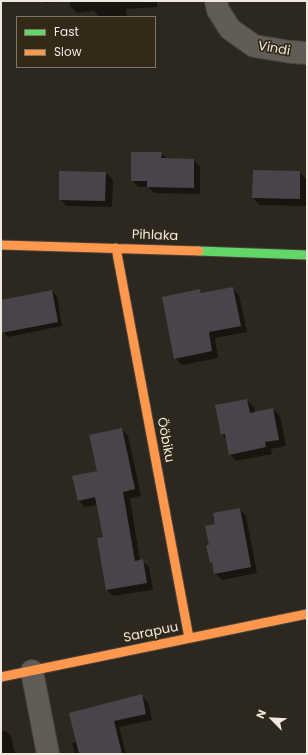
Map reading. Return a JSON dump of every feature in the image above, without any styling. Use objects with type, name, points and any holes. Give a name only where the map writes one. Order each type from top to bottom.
[{"type":"street","name":"Vindi","points":[[216,1],[218,10],[230,29],[254,46],[307,53]]},
{"type":"street","name":"Pihlaka","points":[[1,245],[307,255]]},
{"type":"street","name":"Ööbiku","points":[[116,248],[189,638]]},
{"type":"street","name":"Sarapuu","points":[[1,677],[32,672],[307,614]]},
{"type":"street","points":[[32,672],[48,754]]},
{"type":"building","points":[[131,152],[162,152],[161,158],[194,159],[194,188],[147,187],[147,181],[131,181]]},
{"type":"building","points":[[253,170],[300,171],[300,199],[252,198]]},
{"type":"building","points":[[59,171],[106,172],[105,201],[59,200]]},
{"type":"building","points":[[233,287],[241,326],[209,332],[212,351],[174,359],[162,297],[200,289],[201,293]]},
{"type":"building","points":[[52,290],[58,322],[1,333],[1,300]]},
{"type":"building","points":[[247,399],[250,413],[273,408],[279,440],[265,442],[266,447],[229,455],[225,434],[221,435],[215,405]]},
{"type":"building","points":[[122,428],[135,489],[123,492],[135,561],[143,559],[147,583],[106,590],[97,538],[103,537],[95,497],[78,501],[72,476],[97,471],[89,435]]},
{"type":"building","points":[[240,508],[251,567],[214,574],[212,562],[210,563],[206,545],[209,545],[205,526],[215,524],[213,513]]},
{"type":"building","points":[[142,694],[146,714],[114,721],[122,754],[79,754],[69,713]]},
{"type":"traffic: fast","points":[[199,251],[307,255]]},
{"type":"traffic: slow","points":[[1,245],[199,251]]},
{"type":"traffic: slow","points":[[116,248],[189,638]]},
{"type":"traffic: slow","points":[[1,677],[307,614]]}]
